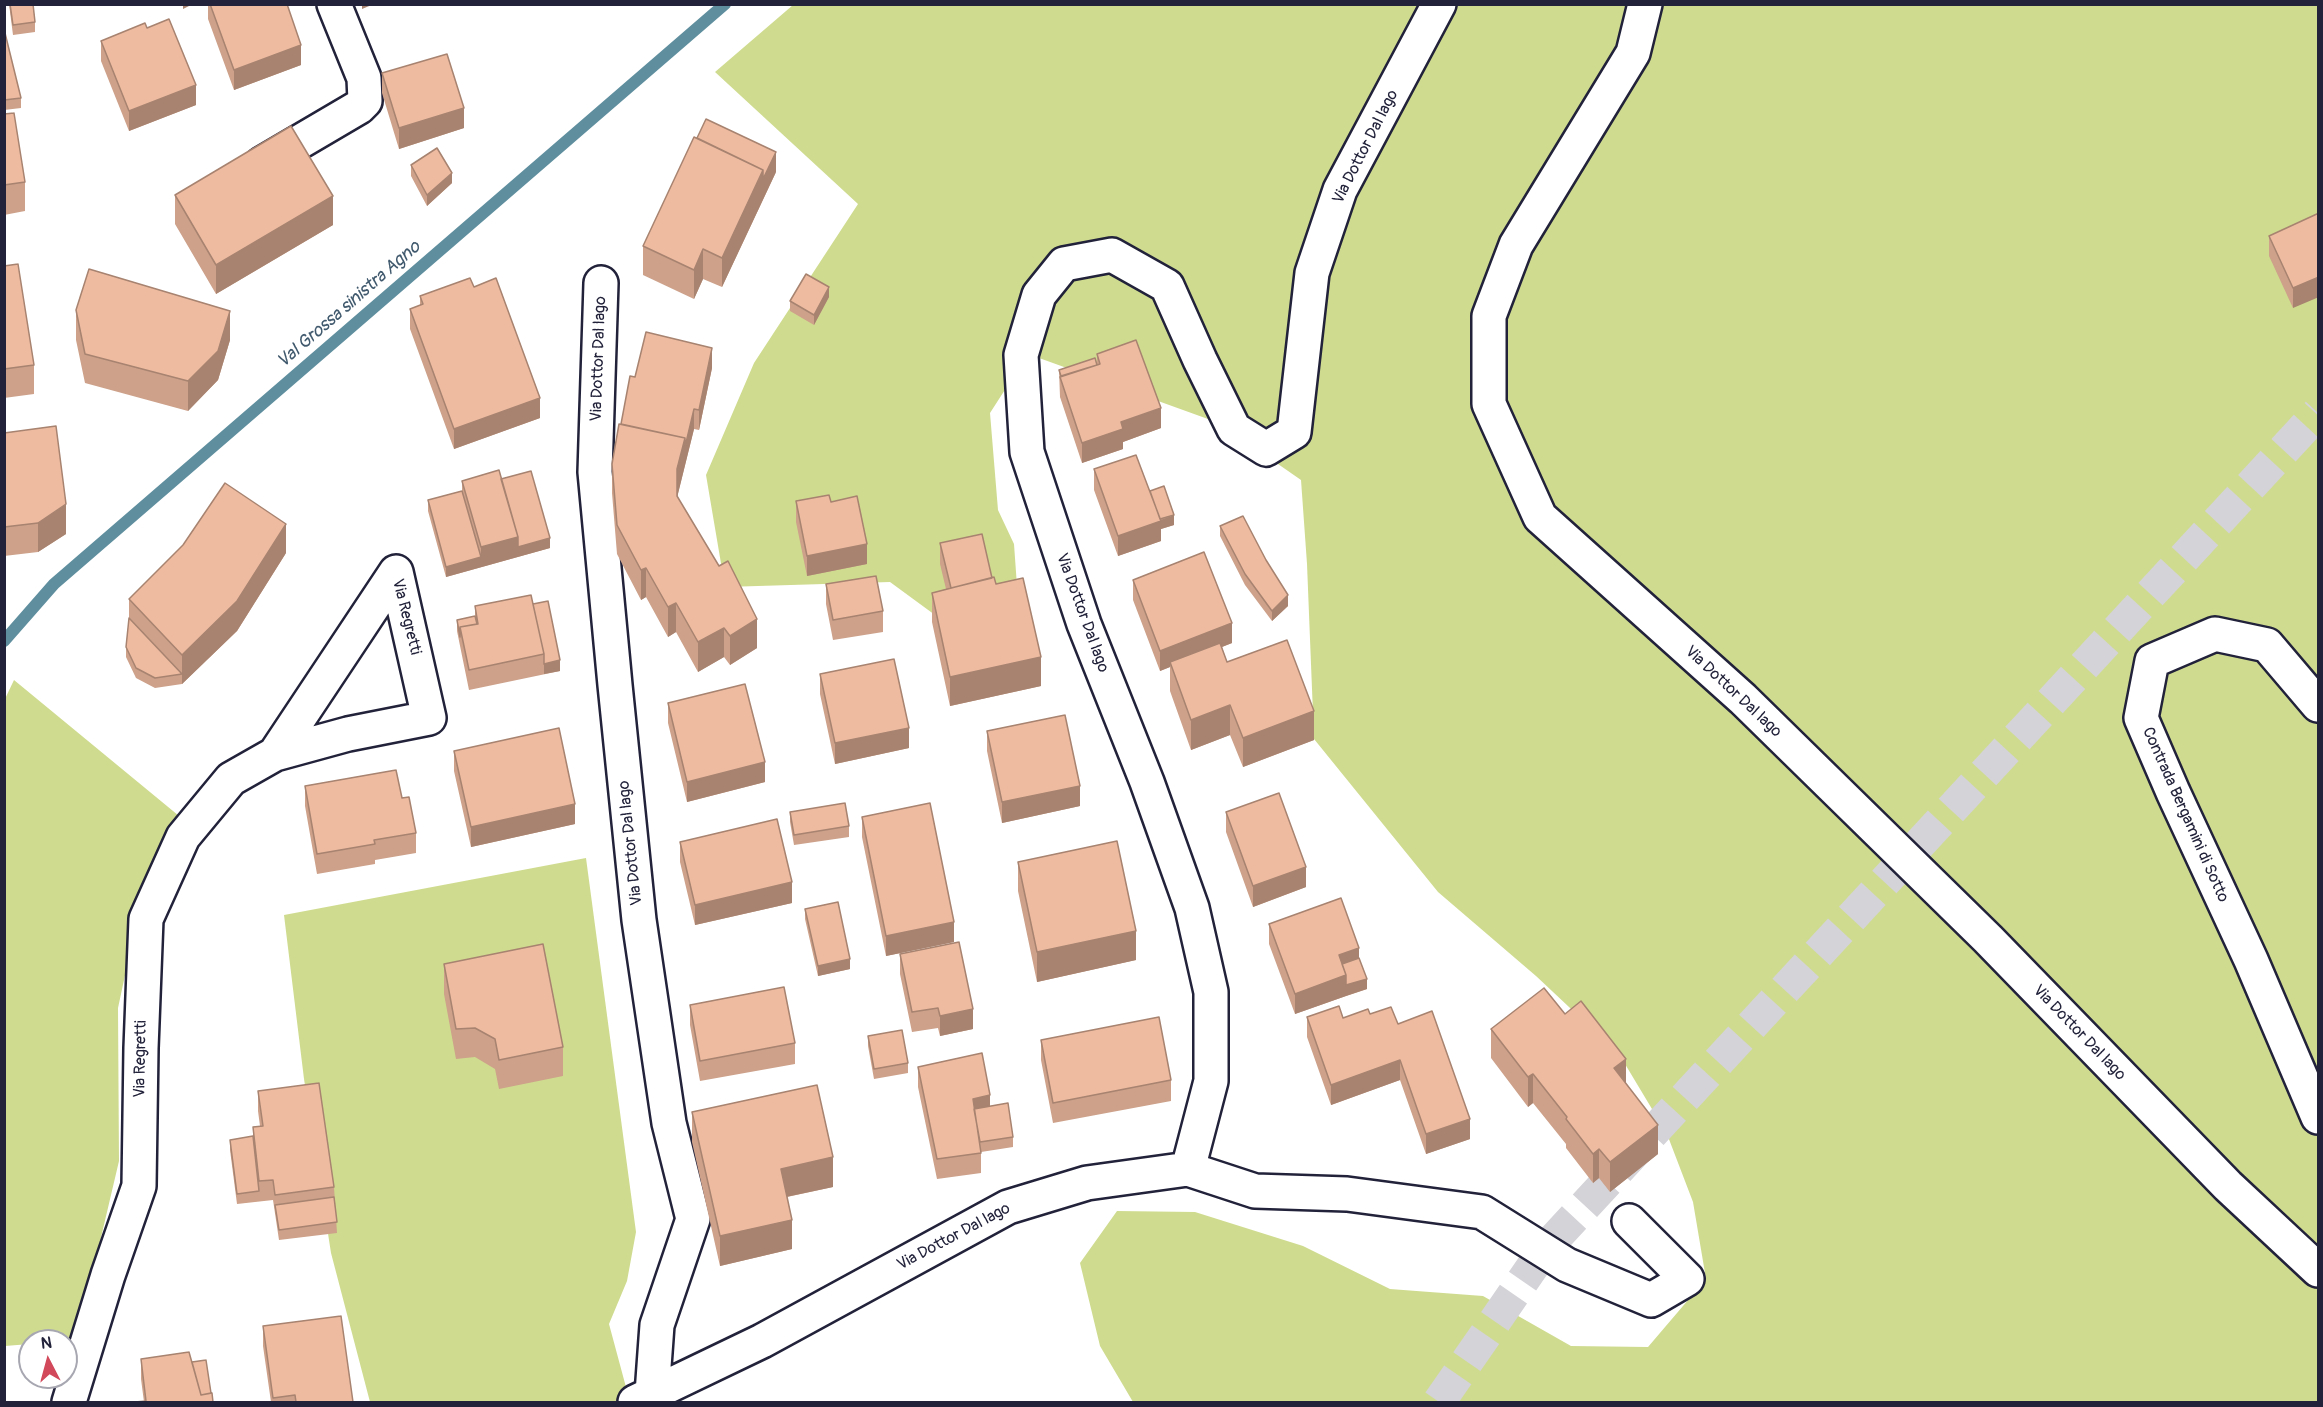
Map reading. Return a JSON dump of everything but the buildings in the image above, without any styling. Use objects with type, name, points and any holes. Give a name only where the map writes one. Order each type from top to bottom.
[{"type":"street","points":[[239,177],[359,107],[365,101],[364,78],[334,4]]},
{"type":"street","name":"Via Dottor Dal lago","points":[[643,1398],[762,1341],[1008,1207],[1087,1183],[1188,1169],[1211,1081],[1211,992],[1192,908],[1147,782],[1084,624],[1027,452],[1021,356],[1039,295],[1065,264],[1112,255],[1167,286],[1234,429],[1266,449],[1294,432],[1312,273],[1340,190],[1439,4]]},
{"type":"street","name":"Via Dottor Dal lago","points":[[1645,4],[1633,53],[1516,245],[1489,316],[1489,404],[1540,517],[1752,707],[1988,939],[2228,1186],[2319,1270]]},
{"type":"street","name":"Via Dottor Dal lago","points":[[601,283],[595,472],[615,684],[639,920],[669,1123],[693,1220],[657,1325],[643,1398]]},
{"type":"street","name":"Via Regretti","points":[[69,1402],[108,1275],[140,1186],[141,1048],[146,919],[183,837],[231,779],[275,754],[348,734],[429,718],[396,572],[275,754]]},
{"type":"street","name":"Contrada Bergamini di Sotto","points":[[2319,705],[2266,645],[2214,634],[2152,661],[2141,718],[2319,1116]]},
{"type":"street","points":[[1188,1169],[1255,1191],[1347,1194],[1482,1212],[1567,1265],[1651,1300],[1687,1279],[1629,1221]]},
{"type":"green space","points":[[793,5],[2318,5],[2318,1402],[1133,1402],[1100,1346],[1080,1263],[1117,1211],[1195,1212],[1303,1246],[1390,1289],[1483,1296],[1571,1346],[1648,1347],[1706,1279],[1693,1202],[1667,1134],[1619,1054],[1536,976],[1438,892],[1314,739],[1301,480],[1219,423],[1028,354],[990,413],[998,510],[1014,544],[1018,600],[950,626],[890,582],[725,587],[706,475],[754,363],[858,204],[715,72]]},
{"type":"green space","points":[[14,680],[190,825],[136,924],[118,1008],[119,1161],[95,1263],[75,1329],[18,1329],[18,1345],[5,1346],[4,701]]},
{"type":"green space","points":[[586,858],[636,1232],[627,1281],[609,1324],[630,1402],[370,1402],[331,1253],[304,1079],[284,915]]},
{"type":"waterway","name":"Val Grossa sinistra Agno","points":[[4,641],[54,584],[725,4]]},
{"type":"tunnel","points":[[1439,1402],[1544,1250],[2318,413]]}]
